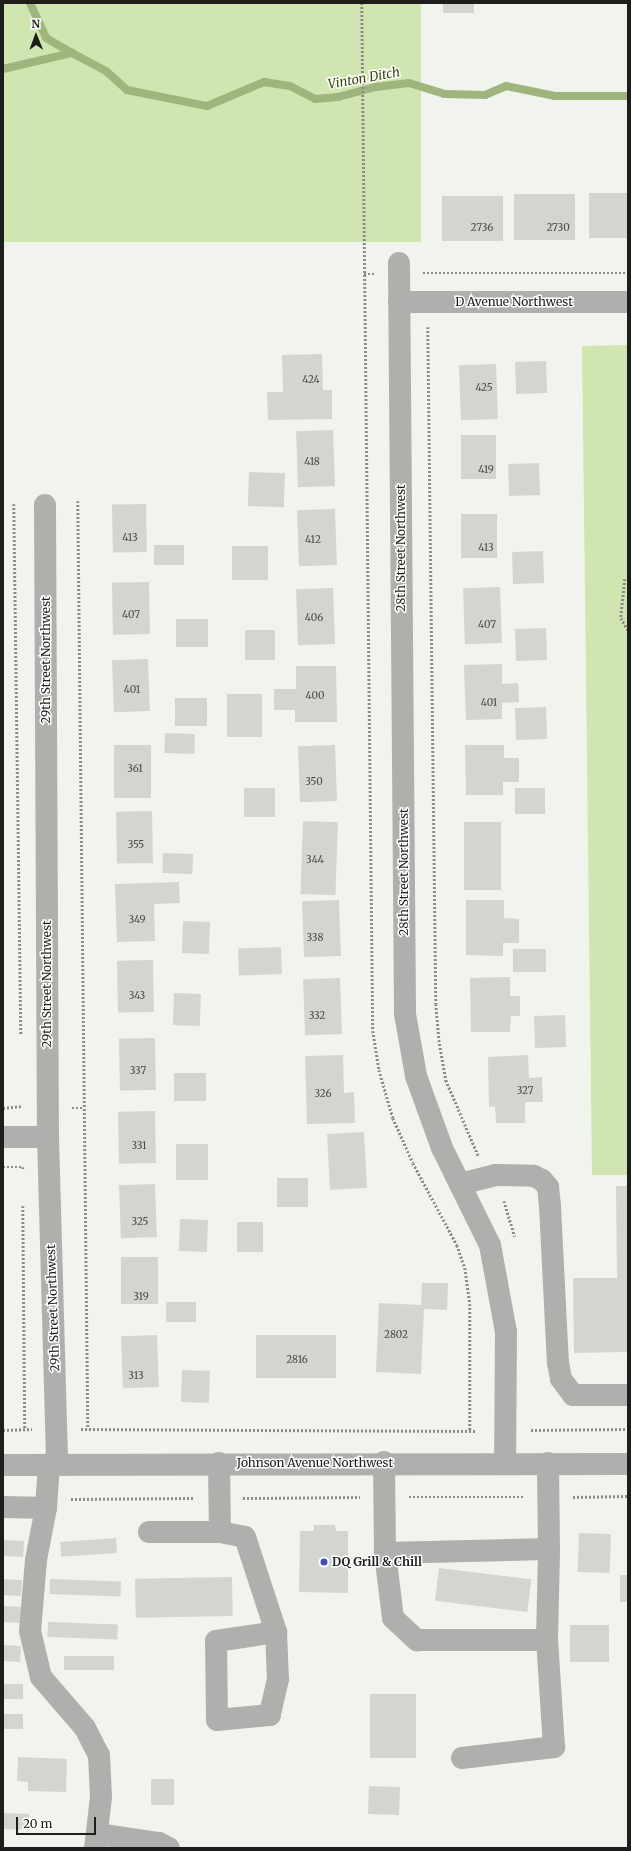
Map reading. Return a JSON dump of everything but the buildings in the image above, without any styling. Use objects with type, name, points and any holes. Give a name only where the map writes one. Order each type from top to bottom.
[{"type":"street","name":"28th Street Northwest","points":[[399,268],[405,1014],[416,1076],[442,1148],[490,1245],[506,1332],[505,1462]]},
{"type":"street","name":"D Avenue Northwest","points":[[400,302],[628,302]]},
{"type":"street","name":"29th Street Northwest","points":[[45,505],[48,1137],[53,1464],[36,1560],[30,1631],[41,1677],[85,1728],[99,1755],[101,1797],[96,1841]]},
{"type":"street","points":[[3,1137],[48,1137]]},
{"type":"street","points":[[460,1184],[492,1176],[534,1176],[542,1180],[548,1187],[558,1364],[566,1386],[573,1395],[628,1395]]},
{"type":"street","points":[[384,1462],[385,1553],[393,1618],[416,1640],[546,1640]]},
{"type":"street","name":"Johnson Avenue Northwest","points":[[3,1465],[384,1462],[548,1462],[628,1464]]},
{"type":"street","points":[[462,1758],[554,1747],[546,1640],[549,1549],[548,1462]]},
{"type":"street","points":[[219,1463],[220,1532]]},
{"type":"street","points":[[3,1507],[46,1503]]},
{"type":"street","points":[[149,1532],[220,1532],[245,1536],[276,1632],[278,1679],[270,1715],[217,1720],[216,1641],[276,1632]]},
{"type":"street","points":[[385,1553],[549,1549]]},
{"type":"street","points":[[96,1841],[159,1843],[169,1848]]},
{"type":"path","points":[[362,3],[362,117]]},
{"type":"path","points":[[364,274],[399,268],[628,273]]},
{"type":"path","points":[[428,302],[437,1018],[446,1080],[474,1149],[492,1176],[504,1199],[516,1243]]},
{"type":"path","points":[[78,501],[88,1429]]},
{"type":"path","points":[[14,504],[21,1036]]},
{"type":"path","points":[[625,579],[621,618],[628,630]]},
{"type":"path","points":[[3,1108],[22,1108],[21,1100]]},
{"type":"path","points":[[70,1108],[84,1108]]},
{"type":"path","points":[[3,1167],[22,1167],[23,1175]]},
{"type":"path","points":[[23,1198],[26,1430]]},
{"type":"path","points":[[3,1430],[32,1429]]},
{"type":"path","points":[[80,1429],[477,1430]]},
{"type":"path","points":[[527,1430],[628,1429]]},
{"type":"path","points":[[46,1503],[220,1498],[628,1496]]},
{"type":"green space","points":[[3,3],[421,3],[421,242],[3,242]]},
{"type":"green space","points":[[628,345],[628,1175],[592,1175],[582,346]]},
{"type":"waterway","points":[[30,3],[46,38],[72,53]]},
{"type":"waterway","name":"Vinton Ditch","points":[[3,69],[72,53],[106,71],[127,90],[207,106],[264,82],[290,86],[315,99],[338,97],[376,87],[409,83],[444,94],[485,95],[506,86],[555,96],[628,96]]},
{"type":"place","name":"DQ Grill & Chill","points":[[324,1562]]}]
